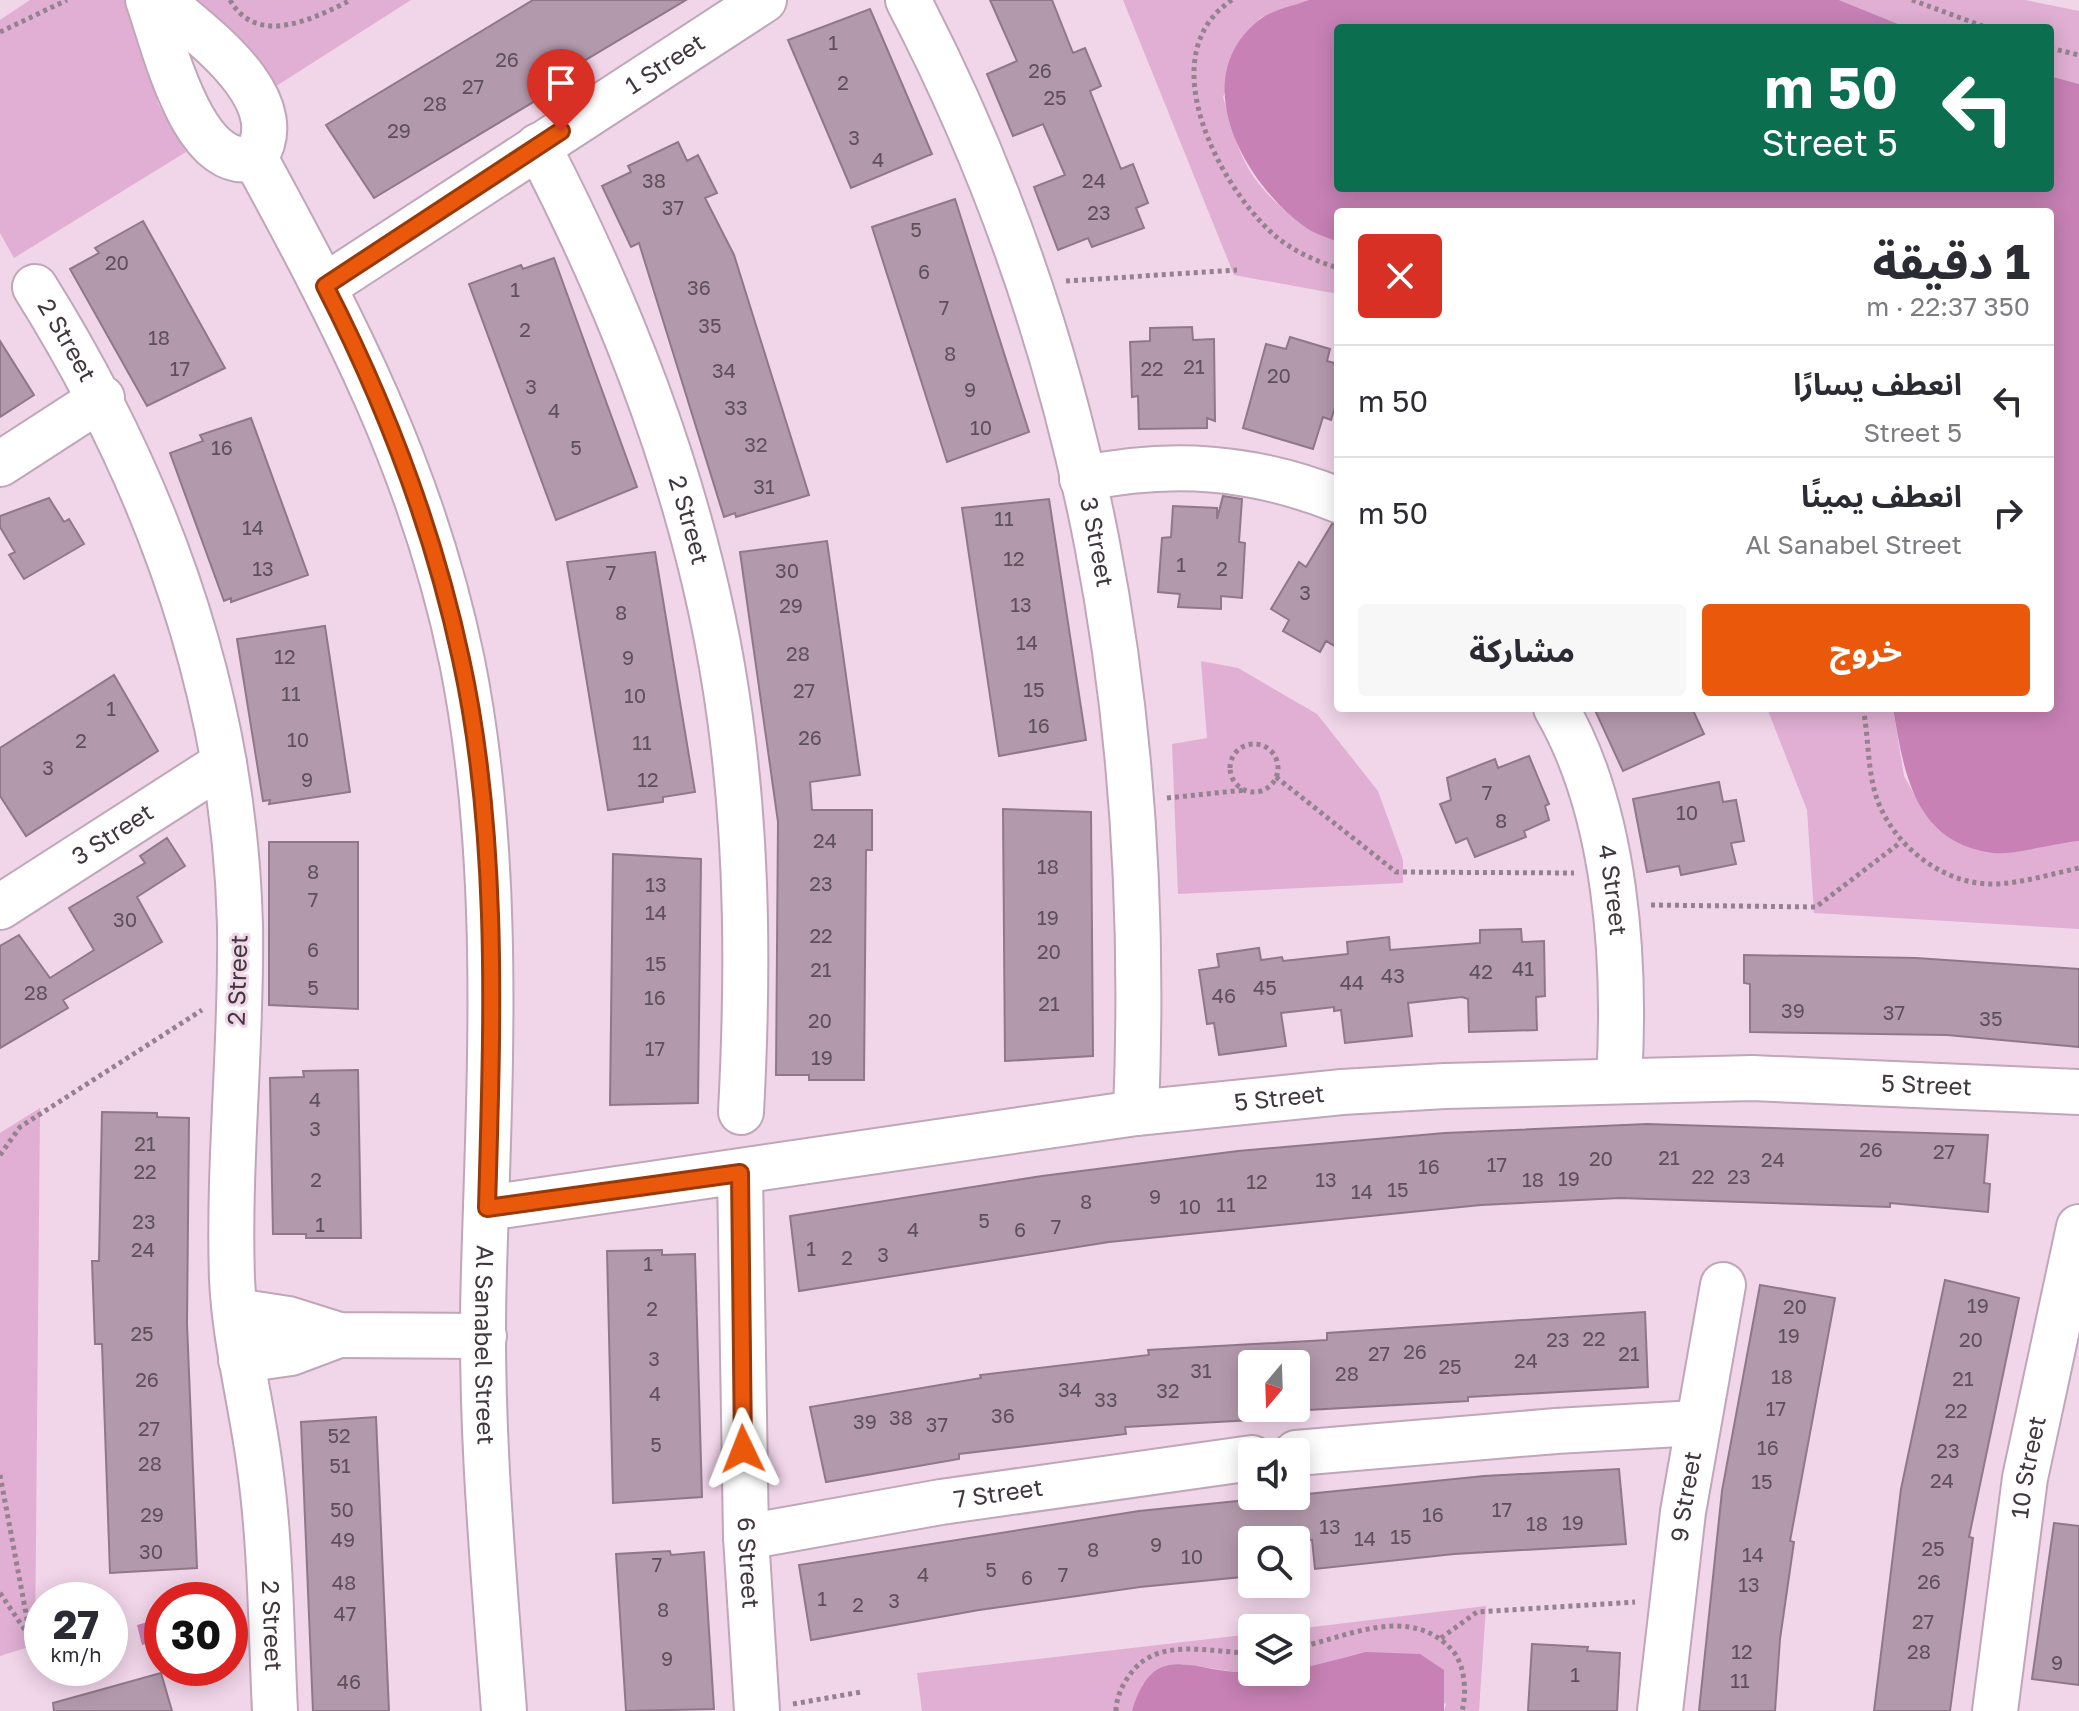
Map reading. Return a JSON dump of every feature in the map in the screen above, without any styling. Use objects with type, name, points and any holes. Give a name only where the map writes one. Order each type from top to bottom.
[{"type":"street","points":[[148,0],[180,89],[199,130],[215,151],[234,160],[255,158],[265,139],[265,118],[255,95],[225,55],[161,0]]},
{"type":"street","name":"1 Street","points":[[325,286],[764,0]]},
{"type":"street","name":"3 Street","points":[[908,0],[982,157],[1030,285],[1058,375],[1113,625],[1134,801],[1140,905],[1136,1113]]},
{"type":"street","points":[[180,89],[187,70],[195,63],[215,55],[225,55]]},
{"type":"street","name":"2 Street","points":[[538,146],[585,238],[648,387],[674,468],[715,633],[730,717],[744,874],[745,1001],[741,1112]]},
{"type":"street","name":"Al Sanabel Street","points":[[255,158],[325,286],[393,431],[421,507],[462,662],[478,767],[488,900],[491,1068],[484,1336],[490,1519],[504,1711]]},
{"type":"street","name":"2 Street","points":[[35,287],[102,398],[171,556],[200,652],[224,763],[235,846],[239,986],[232,1172],[235,1311],[266,1517],[275,1711]]},
{"type":"street","points":[[0,464],[102,398]]},
{"type":"street","points":[[1082,479],[1141,468],[1215,468],[1303,486],[1334,498]]},
{"type":"street","name":"4 Street","points":[[1558,712],[1583,770],[1608,874],[1621,981],[1619,1080]]},
{"type":"street","name":"3 Street","points":[[0,907],[224,763]]},
{"type":"street","name":"5 Street","points":[[487,1208],[1136,1113],[1342,1092],[1619,1080],[1752,1078],[2079,1092]]},
{"type":"street","name":"6 Street","points":[[740,1173],[746,1537],[757,1711]]},
{"type":"street","name":"10 Street","points":[[1995,1711],[2025,1478],[2079,1227]]},
{"type":"street","name":"9 Street","points":[[1660,1711],[1696,1423],[1723,1285]]},
{"type":"street","points":[[235,1311],[288,1319],[339,1335],[484,1336]]},
{"type":"street","points":[[241,1360],[291,1353],[339,1335]]},
{"type":"street","points":[[1310,1452],[1556,1431],[1696,1423]]},
{"type":"street","name":"7 Street","points":[[746,1537],[941,1502],[1238,1460]]},
{"type":"path","points":[[0,32],[67,0]]},
{"type":"path","points":[[230,0],[250,20],[278,27],[292,25],[351,0]]},
{"type":"path","points":[[1232,0],[1205,27],[1195,62],[1195,98],[1208,136],[1237,192],[1274,235],[1313,259],[1334,267]]},
{"type":"path","points":[[1912,0],[1977,24]]},
{"type":"path","points":[[2054,49],[2079,55]]},
{"type":"path","points":[[1030,285],[1133,274],[1237,270]]},
{"type":"path","points":[[1864,712],[1877,800],[1901,842],[1928,864],[1960,879],[1992,884],[2079,868]]},
{"type":"path","points":[[1134,801],[1263,790],[1276,777],[1275,757],[1259,744],[1240,748],[1230,765],[1236,784],[1245,790]]},
{"type":"path","points":[[0,1155],[20,1127],[239,986]]},
{"type":"path","points":[[0,1475],[31,1640],[0,1593]]},
{"type":"path","points":[[1441,1638],[1477,1612],[1672,1600]]},
{"type":"path","points":[[1310,1644],[1385,1625],[1403,1625],[1441,1638],[1457,1656],[1464,1681],[1462,1711]]},
{"type":"path","points":[[1116,1711],[1125,1681],[1137,1662],[1155,1651],[1176,1648],[1238,1652]]},
{"type":"path","points":[[757,1711],[861,1692]]},
{"type":"shaded area","points":[[30,0],[138,0],[148,35],[158,104],[186,152],[14,258],[0,233],[0,20]]},
{"type":"shaded area","points":[[188,0],[411,0],[270,90]]},
{"type":"shaded area","points":[[1123,0],[1309,0],[1260,18],[1223,97],[1240,151],[1256,180],[1287,212],[1334,240],[1334,293],[1234,275]]},
{"type":"shaded area","points":[[1309,0],[1839,0],[1898,24],[1334,24],[1334,192],[2054,192],[2054,77],[2079,84],[2079,841],[1993,853],[1966,847],[1946,835],[1930,820],[1909,780],[1894,712],[2054,712],[2054,208],[1334,208],[1334,241],[1305,227],[1283,208],[1244,158],[1232,129],[1225,100],[1226,71],[1237,45],[1258,21]]},
{"type":"shaded area","points":[[1839,0],[2025,0],[2079,11],[2079,84],[2054,77],[2054,24],[1898,24]]},
{"type":"shaded area","points":[[1201,661],[1238,668],[1317,714],[1378,791],[1403,860],[1403,883],[1178,894],[1172,744],[1207,738]]},
{"type":"shaded area","points":[[1769,712],[1894,712],[1904,776],[1925,814],[2046,844],[2079,841],[2079,929],[1814,913],[1807,810]]},
{"type":"shaded area","points":[[40,1108],[36,1582],[24,1582],[24,1648],[0,1656],[0,1133]]},
{"type":"shaded area","points":[[1486,1606],[1479,1711],[1444,1711],[1446,1704],[1365,1652],[1310,1666],[1310,1627]]},
{"type":"shaded area","points":[[144,1623],[144,1644],[142,1645],[137,1625]]},
{"type":"shaded area","points":[[1238,1636],[1238,1672],[1182,1664],[1143,1684],[1132,1711],[922,1711],[917,1673]]},
{"type":"shaded area","points":[[1365,1652],[1420,1654],[1444,1670],[1444,1711],[1132,1711],[1145,1682],[1165,1666],[1180,1664],[1238,1672],[1238,1686],[1310,1686],[1310,1666]]},
{"type":"building","points":[[533,0],[686,0],[579,64],[583,72],[374,198],[326,125]]},
{"type":"building","points":[[990,0],[1052,0],[1073,53],[1085,48],[1101,86],[1090,91],[1121,169],[1133,164],[1148,203],[1136,208],[1144,228],[1092,247],[1088,238],[1058,250],[1034,187],[1065,175],[1043,124],[1013,136],[987,74],[1017,61]]},
{"type":"building","points":[[870,9],[932,154],[851,188],[788,40]]},
{"type":"building","points":[[678,142],[687,161],[698,155],[717,193],[705,198],[734,255],[809,495],[736,517],[735,513],[724,517],[639,243],[631,247],[602,186],[631,172],[628,166]]},
{"type":"building","points":[[955,199],[1029,432],[947,462],[872,227]]},
{"type":"building","points":[[143,221],[225,368],[147,406],[70,269],[99,253],[95,248]]},
{"type":"building","points":[[554,258],[637,487],[556,520],[469,284],[521,265],[523,269]]},
{"type":"building","points":[[1192,327],[1193,340],[1214,339],[1215,421],[1207,418],[1207,428],[1139,429],[1138,396],[1132,397],[1130,342],[1150,341],[1150,328]]},
{"type":"building","points":[[1290,337],[1330,349],[1327,361],[1334,363],[1334,411],[1331,420],[1323,417],[1313,449],[1243,428],[1266,344],[1286,349]]},
{"type":"building","points":[[0,341],[34,395],[0,417]]},
{"type":"building","points":[[251,418],[308,575],[231,602],[231,598],[224,601],[170,453],[203,441],[200,435]]},
{"type":"building","points":[[1223,496],[1242,499],[1239,542],[1245,543],[1242,598],[1221,596],[1221,609],[1178,607],[1180,594],[1158,592],[1162,538],[1171,537],[1173,506],[1217,508],[1217,519]]},
{"type":"building","points":[[49,498],[64,522],[69,519],[84,544],[24,579],[9,555],[15,552],[0,527],[0,516]]},
{"type":"building","points":[[1049,499],[1086,740],[999,756],[962,508]]},
{"type":"building","points":[[1334,524],[1334,646],[1326,641],[1320,652],[1283,631],[1289,620],[1271,609],[1299,562],[1306,567]]},
{"type":"building","points":[[827,541],[860,775],[810,782],[812,810],[872,810],[872,850],[866,850],[864,1080],[809,1080],[809,1075],[776,1075],[778,822],[740,552]]},
{"type":"building","points":[[655,552],[695,792],[663,797],[663,802],[608,810],[567,562]]},
{"type":"building","points":[[325,626],[350,792],[269,804],[270,800],[263,801],[237,639]]},
{"type":"building","points":[[114,675],[158,751],[26,836],[0,796],[0,748]]},
{"type":"building","points":[[1596,712],[1694,712],[1704,734],[1623,771]]},
{"type":"building","points":[[1529,756],[1549,804],[1545,806],[1549,820],[1524,831],[1526,837],[1475,857],[1467,838],[1456,843],[1440,804],[1451,800],[1447,778],[1495,759],[1498,768]]},
{"type":"building","points":[[1719,782],[1723,802],[1736,800],[1744,841],[1731,843],[1736,864],[1681,875],[1679,866],[1647,872],[1633,799]]},
{"type":"building","points":[[1003,809],[1091,812],[1093,1056],[1005,1061]]},
{"type":"building","points":[[167,838],[185,866],[137,897],[162,942],[63,1000],[68,1008],[0,1048],[0,946],[19,935],[50,978],[94,950],[69,908],[145,863],[140,856]]},
{"type":"building","points":[[269,842],[358,842],[358,1009],[269,1005]]},
{"type":"building","points":[[613,854],[701,859],[698,1103],[610,1105]]},
{"type":"building","points":[[1521,929],[1522,942],[1544,941],[1545,996],[1536,997],[1537,1030],[1469,1032],[1468,999],[1462,997],[1408,1003],[1412,1036],[1345,1043],[1341,1010],[1334,1011],[1334,1007],[1281,1013],[1286,1046],[1219,1055],[1214,1023],[1207,1024],[1199,970],[1219,967],[1217,954],[1259,948],[1261,960],[1282,957],[1283,961],[1348,954],[1347,942],[1389,937],[1390,950],[1480,943],[1480,930]]},
{"type":"building","points":[[1744,955],[1916,958],[2079,969],[2079,1047],[1947,1035],[1750,1032],[1750,984],[1744,983]]},
{"type":"building","points":[[358,1070],[361,1238],[306,1238],[306,1234],[273,1234],[270,1078],[304,1077],[303,1071]]},
{"type":"building","points":[[102,1112],[157,1113],[157,1117],[189,1118],[187,1324],[197,1568],[110,1573],[102,1344],[95,1344],[92,1261],[99,1261]]},
{"type":"building","points":[[1647,1124],[1988,1135],[1984,1183],[1990,1184],[1988,1212],[1890,1203],[1890,1207],[1620,1198],[1481,1205],[1109,1242],[799,1291],[790,1216],[1042,1176],[1238,1151],[1445,1133]]},
{"type":"building","points":[[662,1250],[662,1255],[695,1254],[702,1497],[613,1503],[607,1251]]},
{"type":"building","points":[[1945,1280],[2019,1298],[1969,1537],[1973,1538],[1950,1711],[1874,1711],[1901,1489]]},
{"type":"building","points":[[1760,1285],[1835,1298],[1790,1541],[1794,1542],[1780,1639],[1775,1711],[1699,1711],[1722,1491]]},
{"type":"building","points":[[1645,1312],[1648,1387],[1310,1410],[1310,1350],[1238,1350],[1238,1421],[1125,1427],[1126,1434],[959,1454],[959,1459],[826,1482],[810,1407],[981,1378],[980,1375],[1149,1355],[1148,1350],[1327,1340],[1327,1333]]},
{"type":"building","points":[[376,1417],[389,1711],[313,1711],[301,1422]]},
{"type":"building","points":[[1619,1469],[1626,1544],[1454,1554],[1315,1569],[1310,1526],[1238,1526],[1238,1577],[1140,1587],[979,1610],[811,1640],[799,1565],[1139,1511],[1238,1501],[1238,1510],[1310,1510],[1310,1494],[1484,1476]]},
{"type":"building","points":[[2054,1523],[2079,1526],[2079,1685],[2032,1679]]},
{"type":"building","points":[[670,1551],[671,1555],[704,1552],[714,1709],[626,1711],[616,1554]]},
{"type":"building","points":[[1532,1644],[1588,1647],[1587,1651],[1620,1653],[1617,1711],[1528,1711]]},
{"type":"building","points":[[144,1678],[144,1686],[165,1686],[172,1711],[54,1711],[53,1703],[114,1686],[128,1686],[128,1682]]},
{"type":"route","points":[[561,131],[325,286],[361,357],[421,507],[462,662],[484,820],[488,900],[491,1068],[487,1208],[740,1173],[743,1449]]}]
